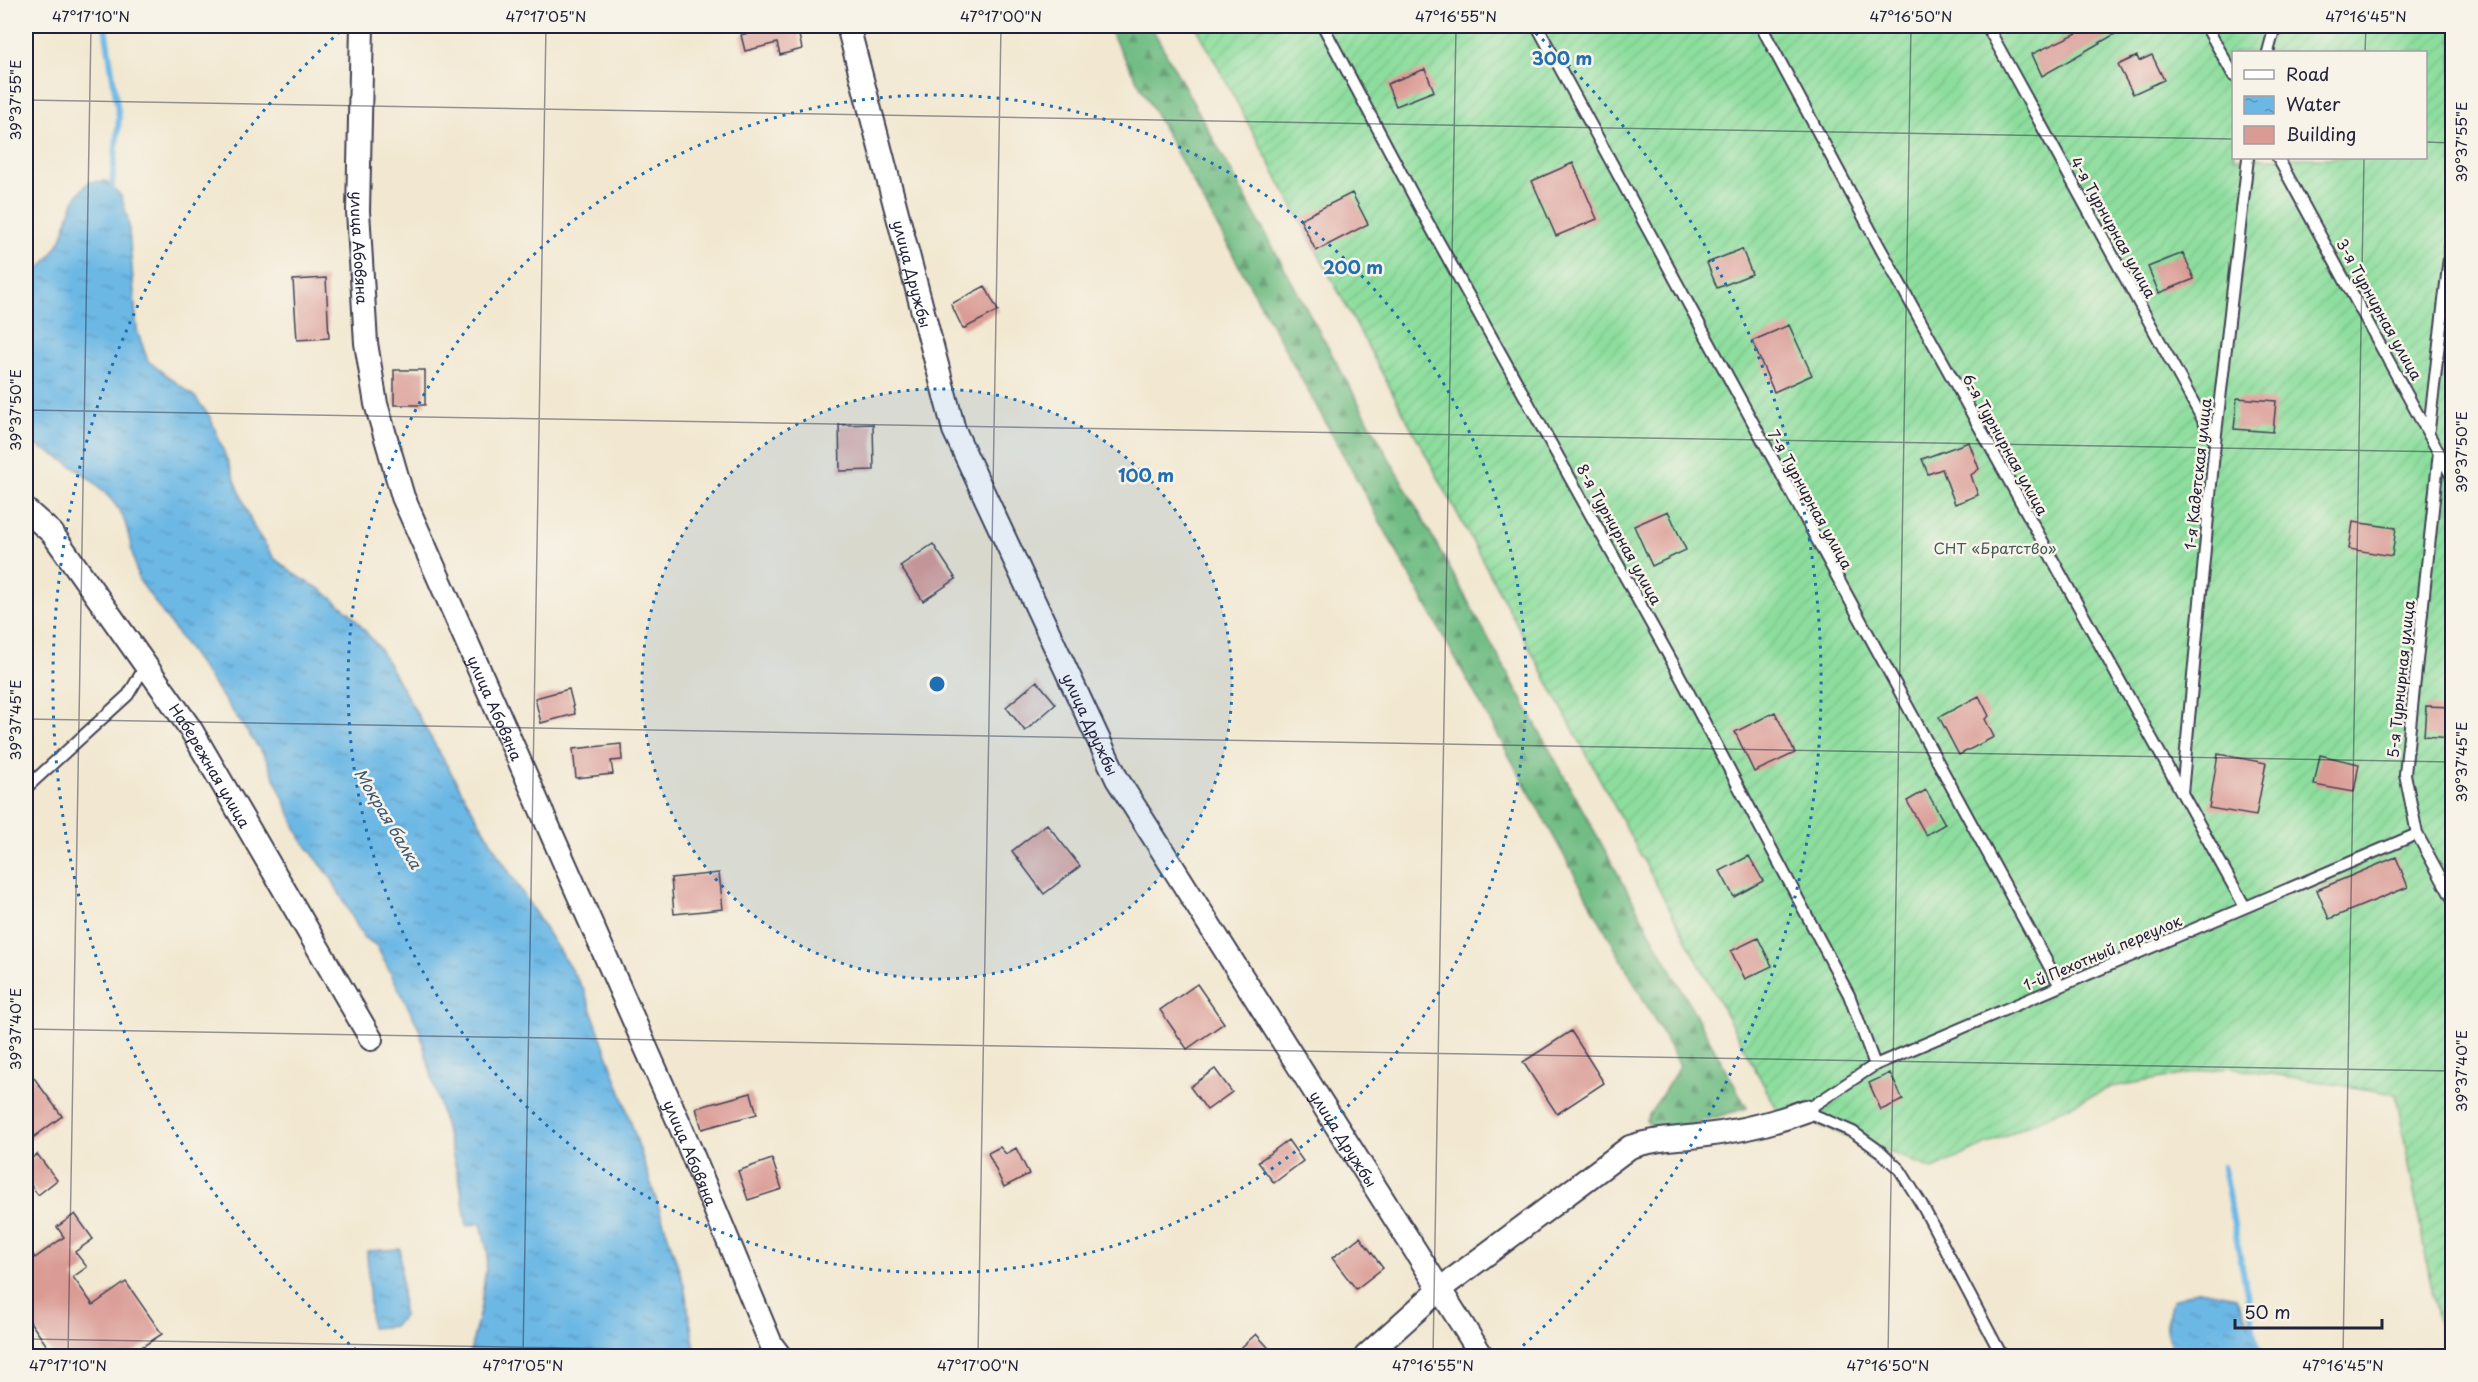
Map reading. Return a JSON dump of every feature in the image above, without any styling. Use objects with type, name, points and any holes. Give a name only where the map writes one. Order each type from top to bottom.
[{"type":"street","name":"улица Абовяна","points":[[362,26],[358,211],[366,343],[375,404],[403,497],[680,1125],[771,1344],[780,1356]]},
{"type":"street","name":"улица Дружбы","points":[[848,26],[954,430],[1117,779],[1482,1356]]},
{"type":"street","name":"Набережная улица","points":[[26,510],[52,533],[190,728],[371,1039]]},
{"type":"street","points":[[1366,1356],[1440,1289],[1630,1147],[1654,1139],[1697,1136],[1776,1122],[1805,1111]]},
{"type":"lane","name":"8-я Турнирная улица","points":[[1323,26],[1421,210],[1674,664],[1849,995],[1875,1065]]},
{"type":"lane","name":"7-я Турнирная улица","points":[[1537,26],[2060,986]]},
{"type":"lane","name":"6-я Турнирная улица","points":[[1761,26],[1884,255],[2245,907]]},
{"type":"lane","name":"4-я Турнирная улица","points":[[1987,26],[2215,442]]},
{"type":"lane","points":[[2206,26],[2232,72]]},
{"type":"lane","points":[[2268,51],[2275,26]]},
{"type":"lane","name":"1-я Кадетская улица","points":[[2182,794],[2215,442],[2248,159]]},
{"type":"lane","name":"3-я Турнирная улица","points":[[2279,159],[2429,430],[2452,477]]},
{"type":"lane","points":[[2429,430],[2452,232]]},
{"type":"lane","name":"5-я Турнирная улица","points":[[2439,453],[2405,774],[2417,834],[2452,898]]},
{"type":"lane","points":[[26,788],[128,696],[146,666]]},
{"type":"lane","name":"1-й Пехотный переулок","points":[[1805,1111],[1875,1065],[2417,834]]},
{"type":"lane","points":[[1805,1111],[1853,1132],[1881,1152],[1900,1170],[1922,1204],[2002,1356]]},
{"type":"green space","points":[[1107,26],[1151,26],[1747,1108],[1658,1134],[1646,1120],[1680,1066]]},
{"type":"green space","name":"СНТ «Братство»","points":[[1196,26],[2452,26],[2452,1356],[2444,1356],[2396,1094],[2229,1067],[2111,1087],[1933,1169],[1808,1121],[1780,1115]]},
{"type":"water","name":"Мокрая балка","points":[[106,181],[121,196],[128,219],[137,330],[148,361],[195,397],[210,417],[254,528],[274,558],[294,574],[322,590],[351,614],[379,648],[501,859],[584,990],[623,1098],[684,1285],[696,1356],[469,1356],[480,1311],[488,1254],[481,1223],[467,1226],[460,1183],[419,1028],[376,945],[363,937],[330,876],[301,839],[266,758],[139,580],[127,527],[121,513],[103,491],[79,470],[26,442],[26,282],[58,245],[74,201],[83,188],[89,182]]},
{"type":"water","points":[[400,1249],[403,1316],[395,1326],[371,1328],[367,1251]]},
{"type":"water","points":[[2199,1290],[2236,1297],[2264,1356],[2173,1356],[2166,1327],[2172,1300]]},
{"type":"building","points":[[747,26],[797,26],[802,49],[780,55],[777,43],[745,51],[741,35],[749,33]]},
{"type":"building","points":[[2092,26],[2129,26],[2042,76],[2032,54]]},
{"type":"building","points":[[2152,55],[2164,80],[2133,94],[2118,65],[2137,56],[2139,61]]},
{"type":"building","points":[[1425,69],[1434,91],[1396,106],[1387,84]]},
{"type":"building","points":[[1573,163],[1597,219],[1556,236],[1532,181]]},
{"type":"building","points":[[1352,193],[1368,224],[1316,251],[1300,219]]},
{"type":"building","points":[[1742,249],[1752,274],[1717,288],[1707,263]]},
{"type":"building","points":[[2183,253],[2194,279],[2159,293],[2148,267]]},
{"type":"building","points":[[326,278],[329,338],[297,340],[293,280]]},
{"type":"building","points":[[985,286],[998,311],[963,329],[951,304]]},
{"type":"building","points":[[1789,325],[1812,375],[1774,392],[1752,341]]},
{"type":"building","points":[[394,370],[425,370],[425,405],[394,405]]},
{"type":"building","points":[[2237,398],[2276,401],[2273,432],[2234,429]]},
{"type":"building","points":[[873,424],[874,470],[840,471],[839,425]]},
{"type":"building","points":[[1969,442],[1979,469],[1971,475],[1978,495],[1955,504],[1942,469],[1928,474],[1922,459]]},
{"type":"building","points":[[1668,511],[1686,550],[1652,566],[1634,526]]},
{"type":"building","points":[[2353,522],[2396,528],[2392,556],[2349,549]]},
{"type":"building","points":[[933,544],[956,579],[923,601],[900,566]]},
{"type":"building","points":[[1037,681],[1056,704],[1025,731],[1006,707]]},
{"type":"building","points":[[569,689],[575,714],[541,723],[535,698]]},
{"type":"building","points":[[1979,696],[1989,716],[1985,719],[1994,737],[1959,755],[1939,717]]},
{"type":"building","points":[[2426,706],[2452,707],[2452,738],[2424,736]]},
{"type":"building","points":[[1775,712],[1795,753],[1754,772],[1735,732]]},
{"type":"building","points":[[621,744],[622,760],[611,761],[613,774],[576,778],[573,749]]},
{"type":"building","points":[[2218,754],[2266,763],[2256,816],[2209,808]]},
{"type":"building","points":[[2320,755],[2359,764],[2354,792],[2314,785]]},
{"type":"building","points":[[1926,790],[1945,824],[1926,835],[1907,801]]},
{"type":"building","points":[[1047,824],[1080,866],[1044,894],[1012,851]]},
{"type":"building","points":[[1749,856],[1763,881],[1734,897],[1720,871]]},
{"type":"building","points":[[2396,857],[2408,887],[2329,919],[2317,890]]},
{"type":"building","points":[[719,873],[723,909],[674,914],[671,878]]},
{"type":"building","points":[[1758,938],[1772,966],[1745,979],[1731,951]]},
{"type":"building","points":[[1197,984],[1224,1023],[1187,1049],[1160,1010]]},
{"type":"building","points":[[1571,1031],[1604,1083],[1557,1114],[1523,1062]]},
{"type":"building","points":[[26,1067],[62,1116],[26,1143]]},
{"type":"building","points":[[1215,1069],[1232,1092],[1207,1110],[1190,1087]]},
{"type":"building","points":[[1890,1073],[1903,1100],[1881,1110],[1869,1083]]},
{"type":"building","points":[[751,1093],[757,1114],[702,1129],[696,1108]]},
{"type":"building","points":[[1288,1140],[1303,1161],[1274,1183],[1258,1162]]},
{"type":"building","points":[[1000,1147],[1006,1154],[1016,1148],[1029,1174],[1004,1187],[988,1153]]},
{"type":"building","points":[[37,1154],[57,1180],[38,1195],[26,1179],[26,1163]]},
{"type":"building","points":[[772,1159],[782,1189],[748,1200],[738,1171]]},
{"type":"building","points":[[75,1214],[93,1239],[75,1252],[87,1267],[73,1277],[93,1305],[126,1282],[162,1334],[128,1356],[54,1356],[26,1316],[26,1245],[35,1258],[64,1237],[57,1227]]},
{"type":"building","points":[[1360,1237],[1383,1268],[1356,1289],[1332,1258]]},
{"type":"building","points":[[1256,1334],[1276,1356],[1232,1356]]},
{"type":"waterway","points":[[105,26],[119,118],[111,194]]},
{"type":"waterway","points":[[2223,1167],[2259,1356]]}]
